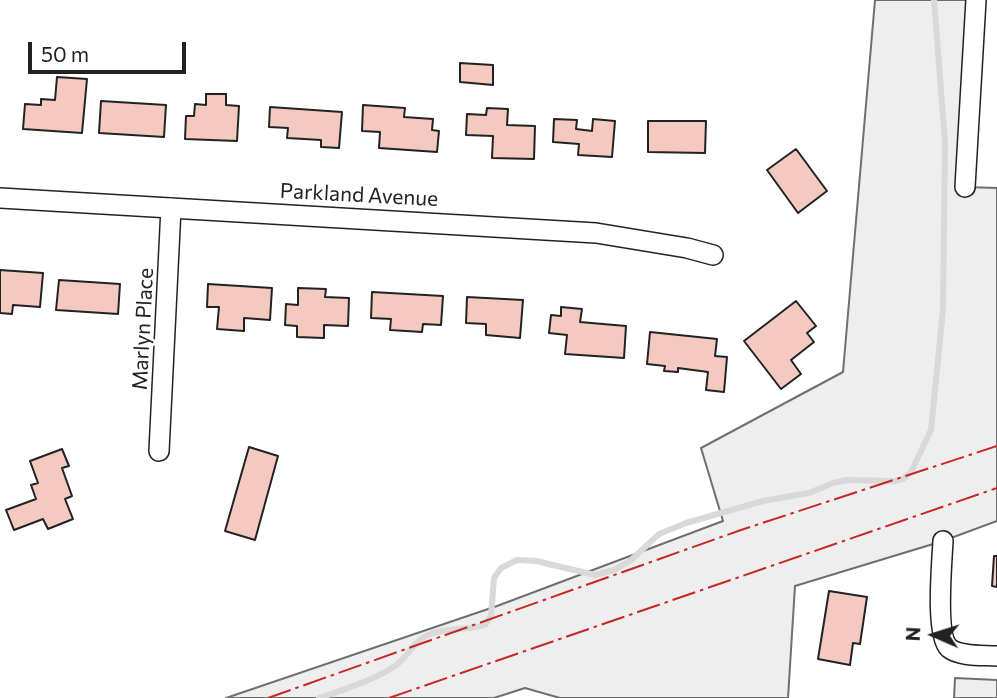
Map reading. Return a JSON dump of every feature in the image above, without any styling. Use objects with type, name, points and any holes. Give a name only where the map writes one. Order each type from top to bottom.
[{"type":"street","points":[[965,187],[976,0]]},
{"type":"street","name":"Parkland Avenue","points":[[0,198],[596,233],[713,255]]},
{"type":"street","name":"Marlyn Place","points":[[159,451],[172,208]]},
{"type":"street","points":[[943,541],[943,636],[950,649],[997,656]]},
{"type":"shaded area","points":[[875,0],[976,0],[965,187],[997,188],[997,521],[943,541],[795,586],[788,698],[560,698],[525,688],[494,698],[226,698],[497,606],[723,521],[701,448],[843,372]]},
{"type":"shaded area","points":[[955,678],[997,680],[997,698],[954,698]]},
{"type":"building","points":[[460,63],[493,65],[493,85],[460,82]]},
{"type":"building","points":[[57,77],[87,79],[82,133],[23,129],[25,104],[41,105],[41,99],[55,100]]},
{"type":"building","points":[[206,94],[226,94],[226,105],[239,106],[237,141],[185,139],[186,116],[194,116],[195,104],[206,105]]},
{"type":"building","points":[[101,101],[166,105],[164,137],[99,133]]},
{"type":"building","points":[[363,105],[405,108],[404,117],[433,119],[432,130],[439,131],[437,152],[379,148],[380,132],[362,131]]},
{"type":"building","points":[[270,107],[342,112],[339,148],[321,147],[321,140],[287,138],[288,128],[269,127]]},
{"type":"building","points":[[487,108],[508,109],[507,125],[535,126],[534,159],[492,158],[493,136],[466,135],[467,114],[486,115]]},
{"type":"building","points":[[554,119],[577,120],[576,129],[592,131],[593,119],[615,121],[612,157],[578,155],[579,144],[553,142]]},
{"type":"building","points":[[648,121],[706,121],[705,153],[648,152]]},
{"type":"building","points":[[796,149],[827,191],[798,213],[767,170]]},
{"type":"building","points":[[0,270],[43,273],[40,307],[13,305],[12,314],[0,313]]},
{"type":"building","points":[[59,280],[120,284],[118,314],[56,310]]},
{"type":"building","points":[[208,284],[272,288],[270,320],[244,318],[244,331],[217,329],[219,307],[207,307]]},
{"type":"building","points":[[298,288],[326,289],[325,297],[349,298],[348,326],[324,325],[324,338],[297,337],[297,326],[285,325],[286,304],[298,305]]},
{"type":"building","points":[[372,292],[443,296],[441,325],[423,324],[422,332],[390,330],[391,319],[371,318]]},
{"type":"building","points":[[467,297],[523,300],[520,338],[486,335],[486,324],[466,323]]},
{"type":"building","points":[[796,301],[816,326],[807,333],[814,342],[791,360],[801,374],[781,389],[744,341]]},
{"type":"building","points":[[561,307],[582,309],[580,322],[626,326],[624,358],[565,354],[567,335],[549,333],[551,315],[561,316]]},
{"type":"building","points":[[650,332],[717,339],[715,356],[727,357],[724,392],[706,390],[708,372],[678,368],[678,372],[664,371],[665,366],[647,364]]},
{"type":"building","points":[[249,447],[278,456],[255,540],[225,531]]},
{"type":"building","points":[[62,449],[69,466],[62,468],[72,496],[65,499],[73,519],[48,529],[43,519],[14,530],[6,510],[36,499],[31,485],[38,483],[30,461]]},
{"type":"building","points":[[994,556],[997,556],[997,587],[992,586]]},
{"type":"building","points":[[829,591],[867,597],[860,644],[853,643],[850,665],[818,659]]},
{"type":"waterway","points":[[319,698],[386,671],[399,663],[417,642],[426,636],[440,631],[485,625],[491,616],[494,578],[501,568],[517,560],[536,561],[595,575],[614,570],[630,561],[659,534],[686,523],[763,501],[809,493],[833,483],[847,480],[894,481],[903,479],[911,472],[931,430],[943,309],[945,142],[934,0]]},
{"type":"power","points":[[268,698],[741,530],[997,446]]},
{"type":"power","points":[[389,698],[997,488]]}]
